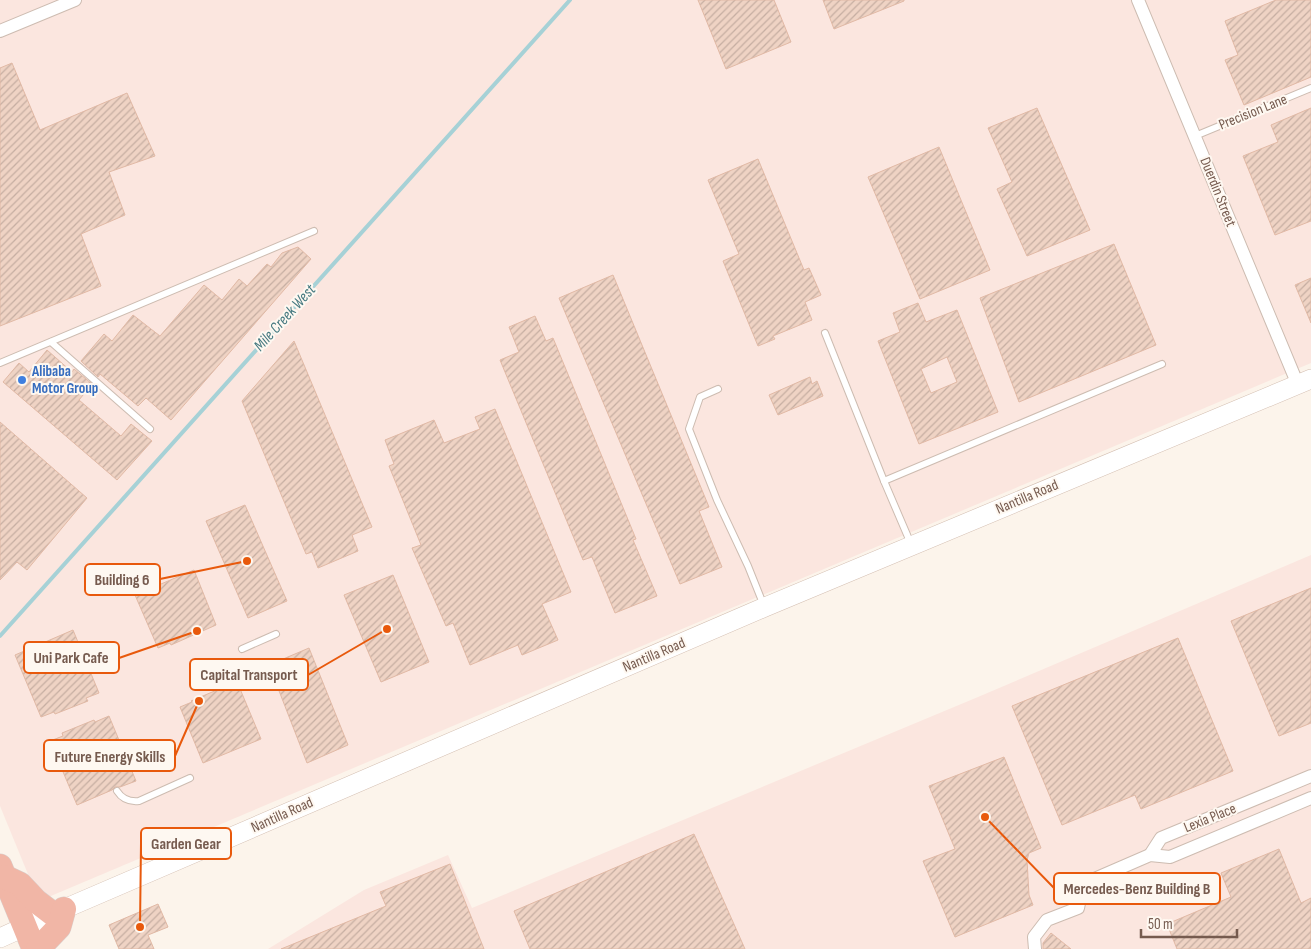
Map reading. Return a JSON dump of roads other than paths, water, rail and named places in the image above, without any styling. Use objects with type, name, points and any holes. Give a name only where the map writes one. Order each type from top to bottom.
[{"type":"highway","points":[[2,871],[20,884],[36,901],[59,911],[60,927],[38,949]]},
{"type":"highway","points":[[2,871],[34,949]]},
{"type":"street","points":[[0,31],[75,0]]},
{"type":"street","name":"Duerdin Street","points":[[1138,0],[1195,136],[1305,382]]},
{"type":"street","name":"Nantilla Road","points":[[0,938],[765,607],[1305,382]]},
{"type":"street","name":"Lexia Place","points":[[1150,855],[1162,838],[1311,776]]},
{"type":"street","points":[[1277,790],[1285,809]]},
{"type":"street","name":"Lexia Place","points":[[1035,949],[1034,937],[1047,920],[1078,908],[1083,884],[1150,855],[1170,857],[1311,798]]},
{"type":"lane","name":"Precision Lane","points":[[1195,136],[1311,88]]},
{"type":"lane","points":[[0,363],[314,231]]},
{"type":"lane","points":[[825,333],[884,481],[912,545]]},
{"type":"lane","points":[[51,342],[150,429]]},
{"type":"lane","points":[[884,481],[1162,364]]},
{"type":"lane","points":[[718,389],[700,397],[689,429],[717,500],[765,607]]},
{"type":"lane","points":[[242,649],[276,634]]},
{"type":"lane","points":[[117,791],[125,799],[132,802],[190,778]]},
{"type":"waterway","name":"Mile Creek West","points":[[0,636],[570,0]]},
{"type":"place","name":"Alibaba Motor Group","points":[[22,380]]},
{"type":"place","name":"Building 6","points":[[247,561]]},
{"type":"place","name":"Capital Transport","points":[[387,629]]},
{"type":"place","name":"Uni Park Cafe","points":[[197,631]]},
{"type":"place","name":"Future Energy Skills","points":[[199,701]]},
{"type":"place","name":"Mercedes-Benz Building B","points":[[985,817]]},
{"type":"place","name":"Garden Gear","points":[[140,927]]}]
